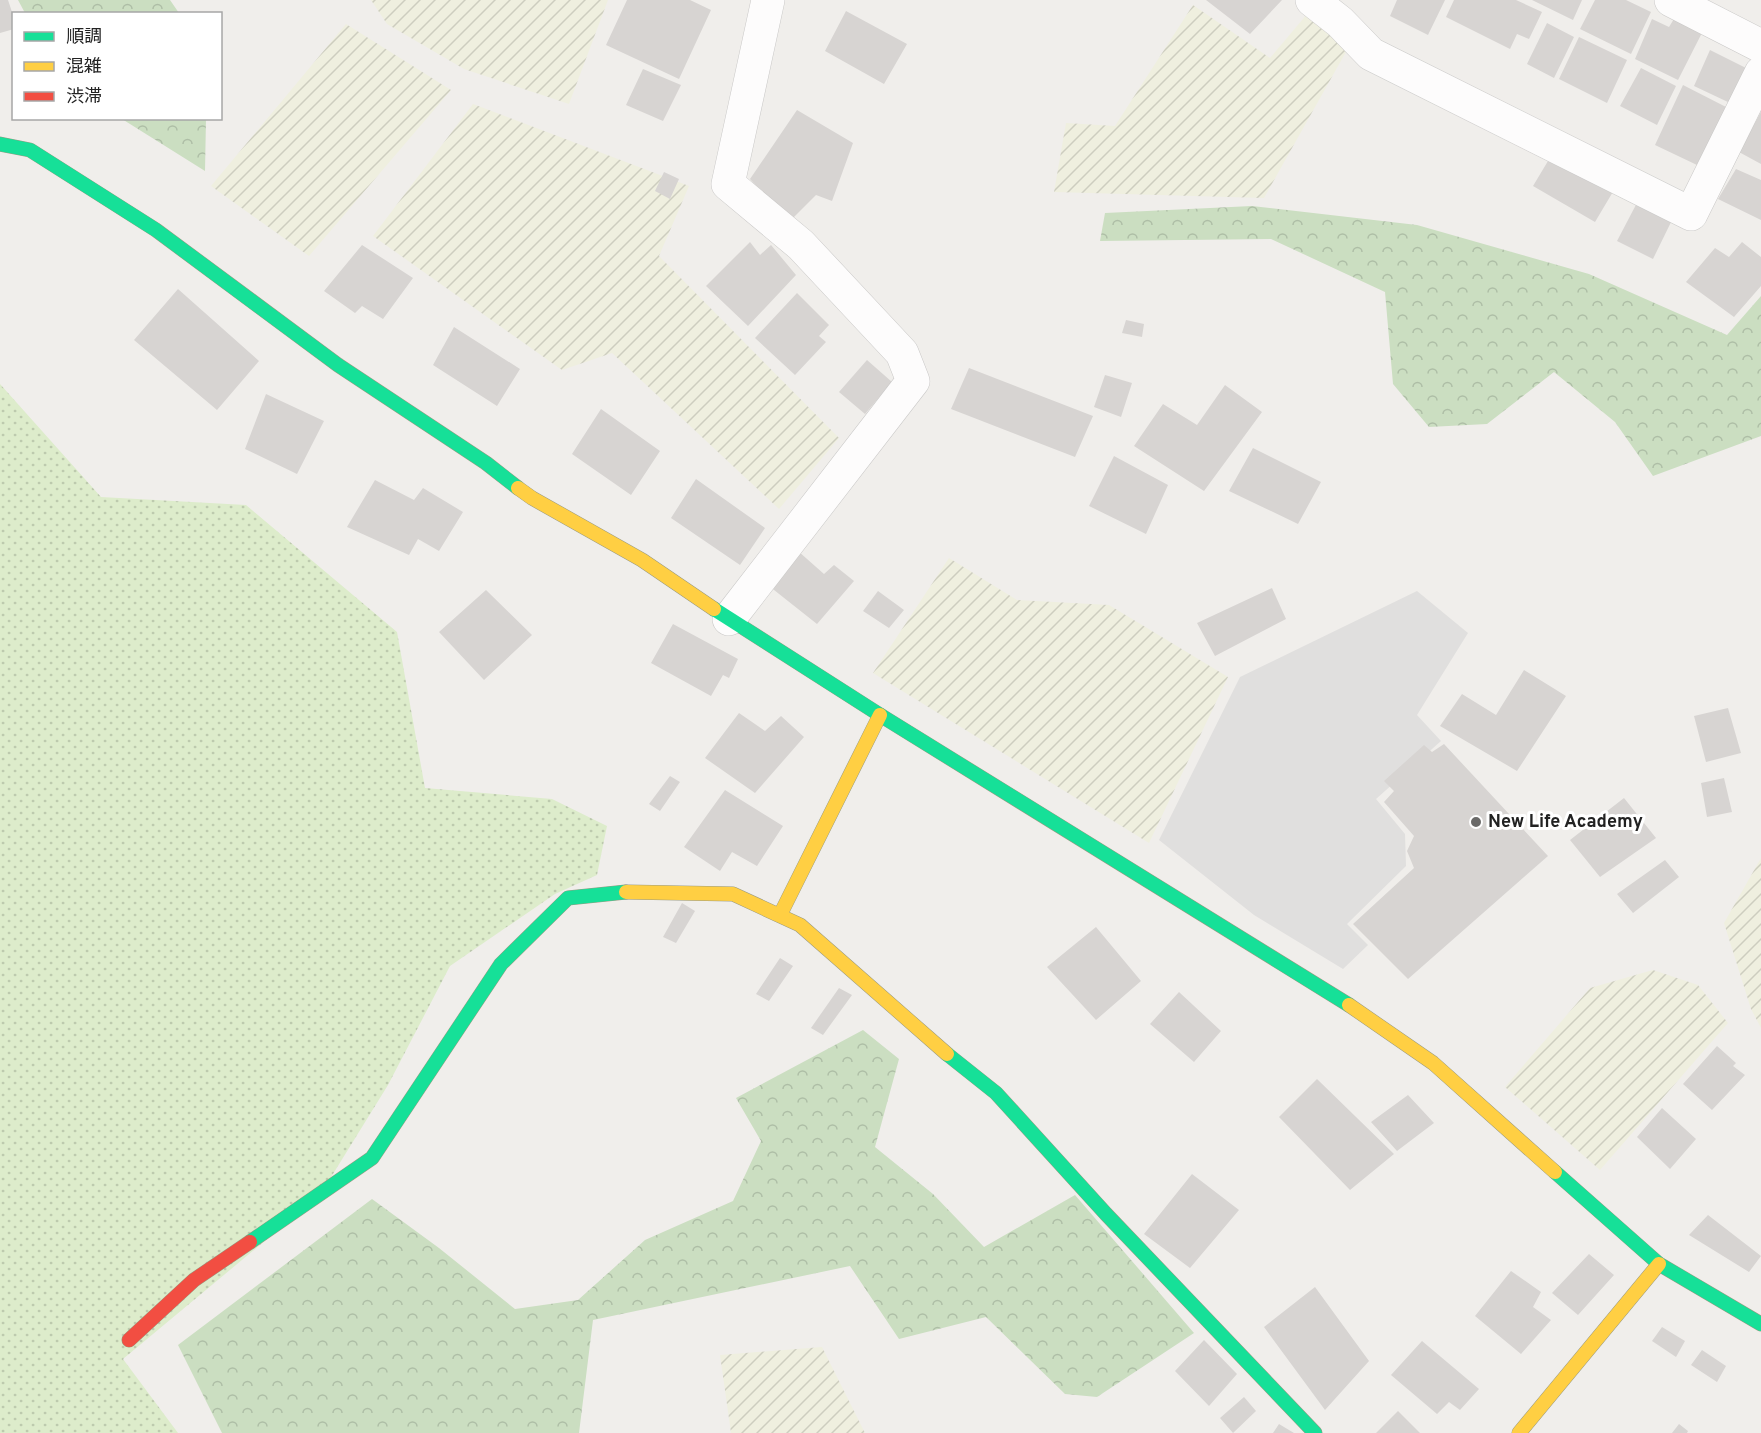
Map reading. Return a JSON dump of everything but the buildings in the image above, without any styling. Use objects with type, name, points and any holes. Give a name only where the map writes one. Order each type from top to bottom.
[{"type":"street","points":[[729,619],[913,381],[902,353],[801,245],[729,184],[768,0]]},
{"type":"street","points":[[1312,0],[1345,11],[1371,54],[1692,214],[1761,73]]},
{"type":"street","points":[[1671,0],[1761,46]]},
{"type":"street","points":[[0,144],[30,150],[156,230],[338,366],[486,463],[532,498],[642,560],[729,619],[880,715],[1338,997],[1433,1063],[1659,1264],[1761,1324]]},
{"type":"street","points":[[780,915],[880,715]]},
{"type":"street","points":[[129,1340],[195,1280],[372,1158],[501,964],[568,898],[638,891],[733,894],[800,925],[925,1036],[996,1093],[1106,1214],[1315,1433]]},
{"type":"street","points":[[1519,1433],[1659,1264]]},
{"type":"green space","points":[[18,0],[170,0],[178,12],[24,12]]},
{"type":"green space","points":[[371,0],[608,0],[569,104],[464,69],[387,24]]},
{"type":"green space","points":[[1193,5],[1270,58],[1308,13],[1347,50],[1264,198],[1054,192],[1066,123],[1115,126]]},
{"type":"green space","points":[[346,24],[451,90],[309,256],[211,186]]},
{"type":"green space","points":[[473,104],[689,186],[659,256],[839,438],[779,509],[612,353],[562,370],[373,236]]},
{"type":"green space","points":[[124,120],[206,120],[205,171]]},
{"type":"green space","points":[[1252,206],[1417,225],[1589,274],[1727,335],[1761,296],[1761,436],[1653,476],[1615,422],[1554,372],[1487,424],[1429,427],[1393,384],[1385,292],[1271,239],[1100,241],[1105,213]]},
{"type":"green space","points":[[0,384],[101,497],[246,505],[397,632],[425,788],[552,799],[607,826],[597,875],[555,894],[450,966],[388,1085],[320,1195],[123,1359],[178,1433],[0,1433]]},
{"type":"green space","points":[[949,558],[1017,600],[1109,605],[1228,677],[1149,843],[873,673]]},
{"type":"green space","points":[[1761,858],[1761,1028],[1751,1009],[1724,923]]},
{"type":"green space","points":[[1653,970],[1698,985],[1728,1023],[1600,1170],[1505,1087],[1590,988]]},
{"type":"green space","points":[[863,1030],[899,1059],[875,1147],[933,1194],[984,1247],[1075,1195],[1194,1333],[1097,1397],[1065,1394],[986,1317],[899,1339],[850,1266],[593,1320],[579,1433],[222,1433],[178,1345],[372,1199],[439,1248],[515,1309],[578,1300],[645,1240],[733,1201],[761,1141],[736,1098]]},
{"type":"green space","points":[[822,1347],[865,1433],[731,1433],[720,1355]]},
{"type":"shaded area","points":[[1417,591],[1468,633],[1417,715],[1441,741],[1376,799],[1405,834],[1406,866],[1347,924],[1368,945],[1343,969],[1254,915],[1159,840],[1240,677]]},
{"type":"traffic: fast","points":[[0,144],[30,150],[156,230],[338,365],[486,463],[518,488]]},
{"type":"traffic: fast","points":[[714,609],[880,715],[1349,1005]]},
{"type":"traffic: fast","points":[[250,1242],[372,1158],[501,964],[568,898],[626,892]]},
{"type":"traffic: fast","points":[[947,1054],[996,1093],[1106,1214],[1315,1433]]},
{"type":"traffic: fast","points":[[1555,1172],[1659,1264],[1761,1324]]},
{"type":"traffic: slow","points":[[518,488],[642,560],[714,609]]},
{"type":"traffic: slow","points":[[780,915],[880,715]]},
{"type":"traffic: slow","points":[[626,892],[733,894],[800,925],[947,1054]]},
{"type":"traffic: slow","points":[[1349,1005],[1433,1063],[1555,1172]]},
{"type":"traffic: slow","points":[[1519,1433],[1659,1264]]},
{"type":"traffic: jam","points":[[129,1340],[194,1280],[250,1242]]},
{"type":"place","name":"New Life Academy","points":[[1476,822]]}]
